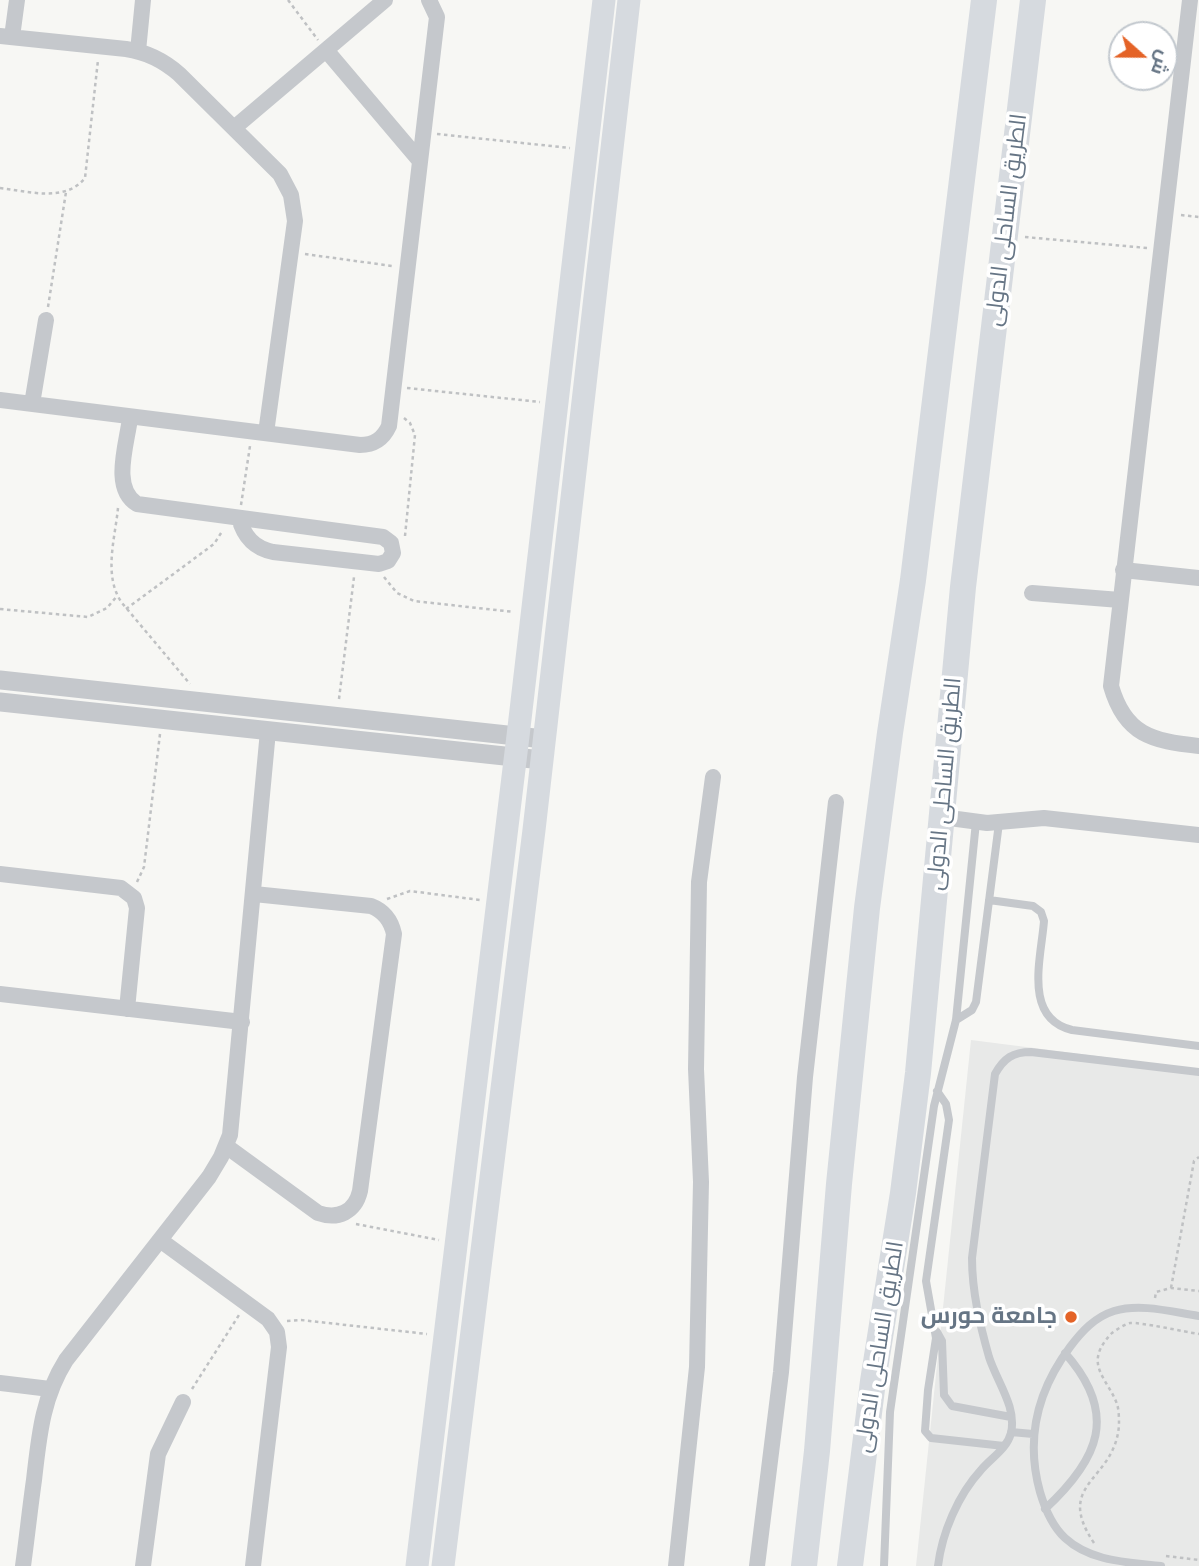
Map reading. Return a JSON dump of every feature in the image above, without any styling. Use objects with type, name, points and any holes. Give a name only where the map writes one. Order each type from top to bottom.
[{"type":"highway","name":"الطريق الساحلى الدولى","points":[[804,1566],[867,908],[914,580],[984,0]]},
{"type":"highway","name":"الطريق الساحلى الدولى","points":[[850,1566],[872,1393],[911,1133],[963,587],[1033,0]]},
{"type":"main road","points":[[417,1566],[517,747],[604,0]]},
{"type":"main road","points":[[443,1566],[543,749],[629,0]]},
{"type":"street","points":[[17,0],[6,36],[138,51],[170,66],[272,165],[286,184],[291,195],[295,221],[259,433]]},
{"type":"street","points":[[138,51],[143,0]]},
{"type":"street","points":[[234,128],[385,0]]},
{"type":"street","points":[[0,401],[365,445],[382,438],[389,426],[438,17],[429,0]]},
{"type":"street","points":[[1190,0],[1111,686],[1116,706],[1129,723],[1146,735],[1199,746]]},
{"type":"street","points":[[326,51],[420,162]]},
{"type":"street","points":[[32,404],[46,320]]},
{"type":"street","points":[[131,418],[121,478],[127,497],[137,505],[383,537],[391,543],[393,552],[388,561],[379,564],[265,550],[250,541],[231,518]]},
{"type":"street","points":[[1123,570],[1199,578]]},
{"type":"street","points":[[1032,593],[1120,600]]},
{"type":"street","points":[[0,680],[337,716],[517,747]]},
{"type":"street","points":[[0,702],[268,731],[543,749]]},
{"type":"street","points":[[28,1566],[41,1424],[50,1389],[66,1360],[209,1177],[226,1146],[232,1123],[268,731]]},
{"type":"street","points":[[676,1566],[697,1367],[701,1182],[696,1069],[699,882],[713,778]]},
{"type":"street","points":[[757,1566],[781,1372],[805,1077],[836,802]]},
{"type":"street","points":[[942,817],[999,823],[1044,818],[1199,835]]},
{"type":"street","points":[[0,874],[126,890],[134,898],[137,908],[127,1009]]},
{"type":"street","points":[[226,1146],[318,1213],[341,1215],[354,1206],[360,1191],[394,934],[389,919],[378,908],[364,904],[254,894]]},
{"type":"street","points":[[0,994],[242,1022]]},
{"type":"street","points":[[160,1240],[274,1326],[279,1339],[253,1566]]},
{"type":"street","points":[[0,1383],[50,1389]]},
{"type":"street","points":[[143,1566],[158,1454],[183,1402]]},
{"type":"lane","points":[[884,1566],[890,1412],[936,1091],[956,1020],[976,822]]},
{"type":"lane","points":[[956,1020],[972,1010],[976,1002],[999,823]]},
{"type":"lane","points":[[989,900],[1033,906],[1041,912],[1044,921],[1038,994],[1046,1015],[1058,1025],[1072,1030],[1199,1046]]},
{"type":"lane","points":[[938,1566],[942,1541],[971,1483],[1004,1446],[1011,1432],[1009,1405],[989,1356],[972,1278],[972,1258],[995,1074],[1009,1056],[1020,1052],[1199,1072]]},
{"type":"lane","points":[[936,1091],[946,1104],[949,1120],[926,1281],[936,1346],[928,1390],[925,1431],[935,1438],[1004,1446]]},
{"type":"lane","points":[[1161,1566],[1096,1557],[1065,1538],[1045,1508],[1035,1476],[1033,1434],[1043,1391],[1065,1353],[1082,1331],[1097,1319],[1114,1311],[1132,1308],[1199,1316]]},
{"type":"lane","points":[[935,1330],[942,1341],[943,1395],[948,1404],[1011,1417]]},
{"type":"lane","points":[[1045,1508],[1076,1479],[1085,1465],[1096,1432],[1097,1415],[1087,1382],[1065,1353]]},
{"type":"lane","points":[[1011,1432],[1033,1434]]},
{"type":"path","points":[[288,0],[326,51]]},
{"type":"path","points":[[0,188],[59,194],[75,189],[85,178],[100,46]]},
{"type":"path","points":[[424,132],[586,150]]},
{"type":"path","points":[[46,320],[66,192]]},
{"type":"path","points":[[1165,214],[1199,217]]},
{"type":"path","points":[[1005,235],[1161,249]]},
{"type":"path","points":[[291,253],[408,268]]},
{"type":"path","points":[[394,386],[557,404]]},
{"type":"path","points":[[390,414],[410,423],[415,435],[404,540],[393,552]]},
{"type":"path","points":[[126,609],[214,544],[231,518],[259,433]]},
{"type":"path","points":[[121,478],[111,572],[117,596],[206,702]]},
{"type":"path","points":[[337,716],[356,562]]},
{"type":"path","points":[[379,564],[390,586],[405,598],[414,601],[532,614]]},
{"type":"path","points":[[0,610],[88,617],[107,608],[117,596]]},
{"type":"path","points":[[126,890],[136,884],[143,873],[162,720]]},
{"type":"path","points":[[378,908],[394,895],[410,891],[497,902]]},
{"type":"path","points":[[1171,1288],[1194,1161],[1199,1157]]},
{"type":"path","points":[[341,1215],[366,1227],[456,1242]]},
{"type":"path","points":[[1151,1309],[1156,1292],[1171,1288],[1199,1291]]},
{"type":"path","points":[[183,1402],[246,1303]]},
{"type":"path","points":[[274,1326],[301,1320],[445,1336]]},
{"type":"path","points":[[1096,1545],[1084,1528],[1079,1504],[1085,1487],[1099,1474],[1113,1452],[1119,1427],[1118,1405],[1104,1383],[1097,1365],[1103,1345],[1114,1331],[1130,1323],[1199,1334]]},
{"type":"path","points":[[1157,1555],[1199,1559]]},
{"type":"shaded area","name":"جامعة حورس","points":[[971,1040],[1199,1069],[1199,1566],[916,1566]]},
{"type":"place","name":"جامعة حورس","points":[[1071,1317]]}]
